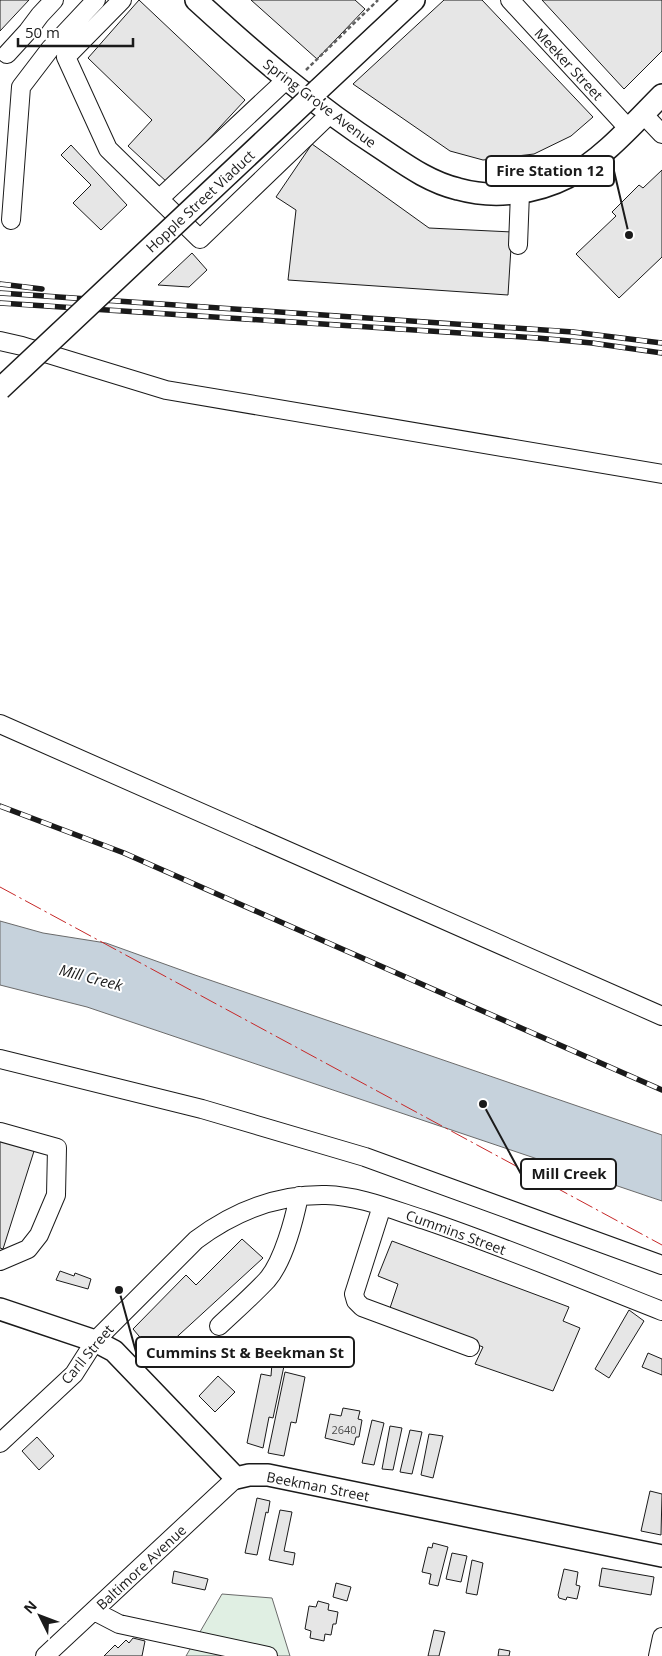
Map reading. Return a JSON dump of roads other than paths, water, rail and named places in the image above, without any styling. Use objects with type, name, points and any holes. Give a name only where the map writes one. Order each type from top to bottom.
[{"type":"main road","name":"Spring Grove Avenue","points":[[196,0],[259,58],[330,114],[420,174],[459,190],[501,194],[520,192],[543,188],[569,177],[593,162],[662,95]]},
{"type":"main road","name":"Hopple Street Viaduct","points":[[0,389],[407,7]]},
{"type":"main road","points":[[0,1309],[95,1341],[114,1351],[236,1478]]},
{"type":"main road","name":"Beekman Street","points":[[236,1478],[249,1475],[268,1475],[662,1556]]},
{"type":"street","points":[[7,54],[54,0]]},
{"type":"street","points":[[12,220],[22,87],[50,49],[96,0]]},
{"type":"street","points":[[122,0],[66,57],[108,149],[200,239],[330,114]]},
{"type":"street","name":"Meeker Street","points":[[510,0],[636,121],[662,134]]},
{"type":"street","points":[[159,199],[290,81]]},
{"type":"street","points":[[518,245],[520,192]]},
{"type":"street","points":[[0,341],[166,390],[662,474]]},
{"type":"street","points":[[0,724],[662,1016]]},
{"type":"street","points":[[0,1059],[202,1109],[365,1157],[662,1265]]},
{"type":"street","points":[[0,1132],[57,1148],[56,1195],[38,1235],[28,1249],[0,1261]]},
{"type":"street","name":"Cummins Street","points":[[244,1211],[278,1200],[299,1196],[327,1195],[355,1199],[455,1230],[662,1311]]},
{"type":"street","points":[[219,1326],[268,1278],[282,1251],[294,1219],[299,1196]]},
{"type":"street","points":[[382,1206],[354,1294],[356,1301],[362,1307],[470,1347]]},
{"type":"street","name":"Carll Street","points":[[0,1443],[74,1374],[95,1341],[196,1240],[213,1227],[244,1211]]},
{"type":"street","name":"Baltimore Avenue","points":[[45,1656],[236,1478]]},
{"type":"street","points":[[94,1611],[119,1624],[268,1656]]},
{"type":"street","points":[[658,1656],[662,1637]]},
{"type":"water","points":[[0,921],[43,933],[106,943],[662,1135],[662,1201],[87,1007],[0,985]]},
{"type":"railway","points":[[0,284],[42,289]]},
{"type":"railway","points":[[0,293],[573,332],[662,343]]},
{"type":"railway","points":[[0,303],[537,338],[592,343],[662,353]]},
{"type":"railway","points":[[0,806],[124,853],[662,1090]]},
{"type":"place","name":"Fire Station 12","points":[[629,235]]},
{"type":"place","name":"Mill Creek","points":[[483,1104]]},
{"type":"place","name":"Cummins St & Beekman St","points":[[119,1290]]}]
